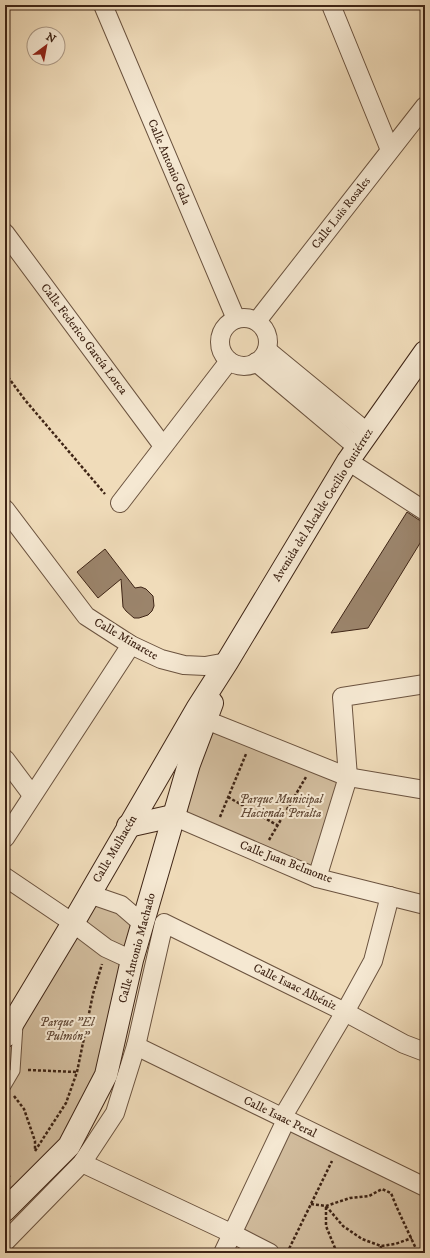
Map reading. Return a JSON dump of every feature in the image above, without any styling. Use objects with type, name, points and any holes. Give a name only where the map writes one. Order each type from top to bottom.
[{"type":"street","name":"Calle Antonio Gala","points":[[103,5],[236,319]]},
{"type":"street","points":[[331,5],[390,150]]},
{"type":"street","name":"Calle Luis Rosales","points":[[257,321],[425,106]]},
{"type":"street","name":"Calle Federico García Lorca","points":[[5,233],[163,446]]},
{"type":"street","points":[[250,318],[257,321],[267,334],[268,342],[261,356],[250,365],[236,364],[229,360],[221,349],[220,342],[221,334],[225,328],[229,323],[236,319],[250,318]]},
{"type":"street","name":"Avenida del Alcalde Cecilio Gutiérrez","points":[[227,662],[358,447],[425,352]]},
{"type":"street","points":[[261,356],[425,511]]},
{"type":"street","points":[[120,503],[229,360]]},
{"type":"street","name":"Calle Minarete","points":[[5,509],[86,616],[131,645],[162,659],[184,665],[206,666],[227,662]]},
{"type":"street","points":[[5,838],[131,645]]},
{"type":"street","name":"Calle Antonio Machado","points":[[5,1242],[82,1163],[115,1113],[136,1046],[143,924],[189,764],[227,662]]},
{"type":"street","name":"Calle Mulhacén","points":[[6,1033],[19,1014],[73,922],[196,709],[227,662]]},
{"type":"street","points":[[317,878],[348,777],[342,697],[425,684]]},
{"type":"street","points":[[206,720],[348,777],[425,790]]},
{"type":"street","points":[[5,759],[32,795]]},
{"type":"street","points":[[128,826],[173,816]]},
{"type":"street","name":"Calle Juan Belmonte","points":[[173,816],[317,878],[425,905]]},
{"type":"street","points":[[5,877],[73,922],[106,948],[141,954]]},
{"type":"street","points":[[89,894],[121,905],[143,924]]},
{"type":"street","points":[[223,1253],[233,1234],[284,1119],[373,961],[390,896]]},
{"type":"street","name":"Calle Antonio Machado","points":[[5,1210],[69,1146],[106,1075],[141,954],[164,923]]},
{"type":"street","name":"Calle Isaac Albéniz","points":[[164,923],[345,1012],[404,1044],[425,1052]]},
{"type":"street","name":"Calle Isaac Peral","points":[[136,1046],[425,1187]]},
{"type":"street","points":[[82,1163],[270,1253]]},
{"type":"lane","points":[[6,1087],[15,1071],[19,1014]]},
{"type":"path","points":[[5,373],[25,400],[116,507],[120,503]]},
{"type":"path","points":[[213,833],[253,738]]},
{"type":"path","points":[[260,853],[315,763]]},
{"type":"path","points":[[228,797],[278,825]]},
{"type":"path","points":[[30,1156],[66,1103],[77,1072],[93,994],[106,948]]},
{"type":"path","points":[[15,1071],[30,1070],[77,1072]]},
{"type":"path","points":[[6,1087],[24,1109],[35,1141],[36,1178]]},
{"type":"path","points":[[287,1253],[339,1146]]},
{"type":"path","points":[[5,1183],[15,1172]]},
{"type":"path","points":[[5,1174],[10,1177]]},
{"type":"path","points":[[311,1204],[326,1206],[350,1198],[369,1196],[382,1189],[391,1193],[398,1212],[418,1253]]},
{"type":"path","points":[[326,1206],[343,1226],[362,1239],[381,1246],[395,1244],[412,1238]]},
{"type":"path","points":[[326,1206],[326,1226],[338,1253]]},
{"type":"path","points":[[380,1253],[381,1246]]},
{"type":"green space","name":"Parque Municipal Hacienda Peralta","points":[[206,720],[348,777],[317,878],[173,816]]},
{"type":"green space","name":"Parque \"El Pulmón\"","points":[[89,894],[143,924],[106,1075],[69,1146],[5,1210],[5,1088],[15,1071],[19,1014]]},
{"type":"green space","points":[[286,1120],[425,1187],[425,1253],[270,1253],[233,1234]]},
{"type":"building","points":[[407,512],[419,520],[425,521],[425,535],[368,628],[331,633]]},
{"type":"building","points":[[105,549],[135,588],[141,587],[146,589],[153,596],[154,606],[148,615],[134,618],[123,607],[121,579],[98,598],[77,572]]}]
